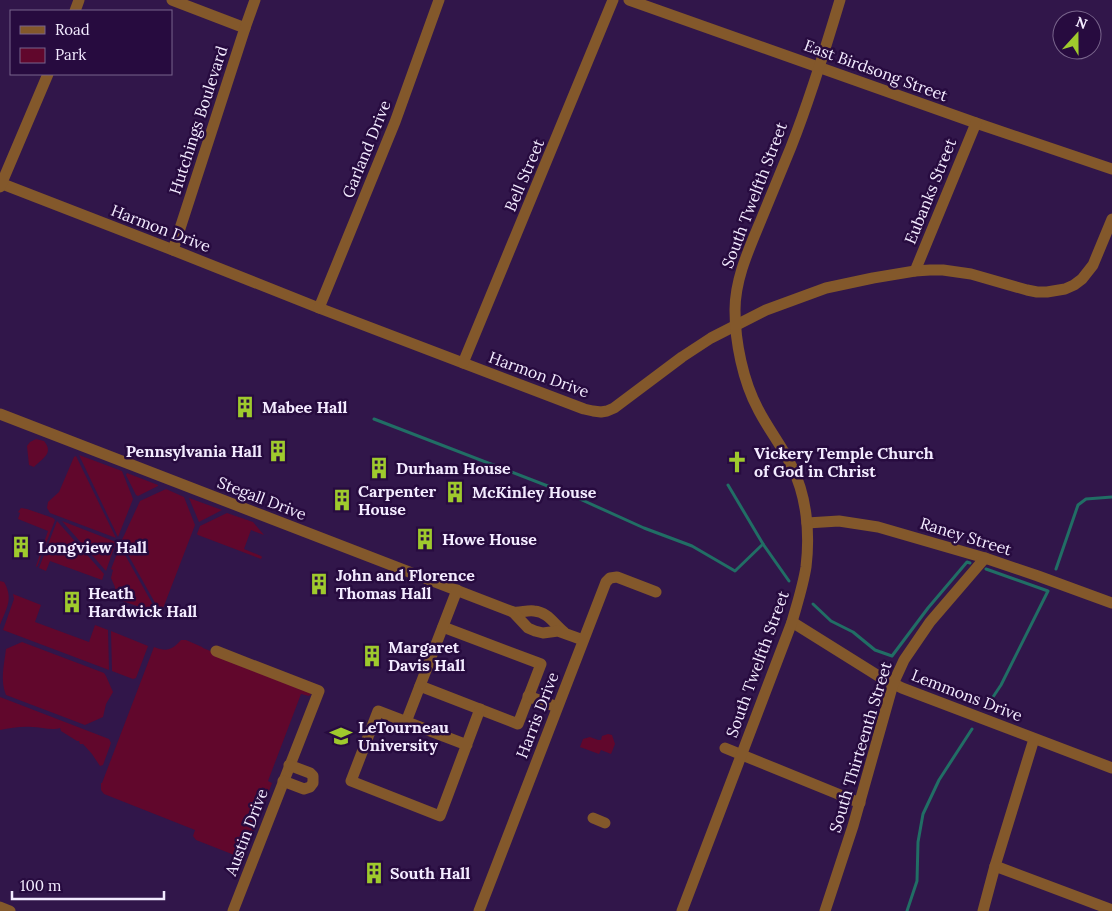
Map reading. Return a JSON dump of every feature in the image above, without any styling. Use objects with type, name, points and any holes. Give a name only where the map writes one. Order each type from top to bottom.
[{"type":"street","points":[[172,0],[245,28]]},
{"type":"street","name":"Hutchings Boulevard","points":[[173,250],[255,0]]},
{"type":"street","name":"Garland Drive","points":[[318,308],[395,122],[439,0]]},
{"type":"street","name":"Bell Street","points":[[463,363],[613,0]]},
{"type":"street","name":"East Birdsong Street","points":[[629,0],[1112,169]]},
{"type":"street","name":"South Twelfth Street","points":[[682,911],[792,622],[806,568],[808,549],[807,523],[802,494],[793,468],[781,445],[758,410],[750,392],[742,364],[735,308],[737,289],[746,257],[792,144],[820,67],[840,0]]},
{"type":"street","points":[[0,185],[48,75]]},
{"type":"street","name":"Eubanks Street","points":[[915,271],[976,123]]},
{"type":"street","name":"Harmon Drive","points":[[0,185],[173,250],[318,308],[593,411],[608,411],[620,405],[690,351],[711,338],[766,310],[812,292],[857,281],[915,271],[943,270],[971,274],[1037,292],[1056,291],[1074,285],[1088,273],[1093,265],[1112,219]]},
{"type":"street","name":"Stegall Drive","points":[[0,414],[513,612],[532,610],[542,613],[549,617],[564,632]]},
{"type":"street","name":"Raney Street","points":[[807,523],[839,521],[869,525],[985,558],[1112,603]]},
{"type":"street","name":"South Thirteenth Street","points":[[825,911],[860,803],[893,684],[904,660],[918,637],[985,558]]},
{"type":"street","name":"Harris Drive","points":[[479,911],[605,585],[610,578],[616,577],[656,592]]},
{"type":"street","points":[[406,722],[457,590]]},
{"type":"street","name":"Stegall Drive","points":[[513,612],[528,628],[535,631],[543,633],[564,632],[583,640]]},
{"type":"street","name":"Lemmons Drive","points":[[792,622],[893,684],[1112,768]]},
{"type":"street","points":[[420,686],[518,724],[541,664],[443,627]]},
{"type":"street","name":"Austin Drive","points":[[216,651],[318,691],[233,911]]},
{"type":"street","points":[[528,696],[557,707]]},
{"type":"street","points":[[467,745],[378,711],[351,781],[440,816],[467,745],[480,709]]},
{"type":"street","points":[[982,911],[1034,739]]},
{"type":"street","points":[[725,748],[860,803]]},
{"type":"street","points":[[283,782],[304,789],[309,788],[313,783],[313,776],[310,773],[290,764]]},
{"type":"street","points":[[593,818],[605,823]]},
{"type":"street","points":[[995,866],[1112,910]]},
{"type":"street","points":[[0,907],[10,911]]},
{"type":"green space","points":[[36,439],[44,441],[48,452],[34,467],[29,465],[27,446]]},
{"type":"green space","points":[[79,455],[122,471],[133,499],[118,537]]},
{"type":"green space","points":[[76,456],[116,538],[50,513],[47,508],[48,502],[59,492]]},
{"type":"green space","points":[[127,473],[158,486],[138,496],[126,475]]},
{"type":"green space","points":[[166,489],[184,497],[195,525],[162,611],[159,610],[121,542],[140,501]]},
{"type":"green space","points":[[189,498],[222,510],[199,522]]},
{"type":"green space","points":[[21,508],[55,520],[37,567],[48,531],[18,519],[20,513],[18,512]]},
{"type":"green space","points":[[227,513],[253,522],[264,535],[251,530],[244,549],[261,556],[261,559],[197,534],[200,526]]},
{"type":"green space","points":[[57,521],[104,574],[102,580],[50,561],[46,571],[39,568]]},
{"type":"green space","points":[[62,521],[116,542],[106,571]]},
{"type":"green space","points":[[120,546],[157,612],[114,598],[115,587],[111,578],[113,570],[111,569]]},
{"type":"green space","points":[[0,581],[4,582],[7,588],[9,599],[0,625]]},
{"type":"green space","points":[[13,594],[41,605],[35,622],[89,642],[95,625],[108,630],[109,670],[3,630],[14,599]]},
{"type":"green space","points":[[111,631],[148,646],[136,678],[133,679],[112,671]]},
{"type":"green space","points":[[181,640],[186,640],[311,694],[309,696],[301,694],[268,781],[272,783],[242,858],[196,840],[193,836],[195,830],[104,794],[101,790],[101,783],[154,647],[169,649]]},
{"type":"green space","points":[[22,642],[104,673],[113,692],[106,704],[103,717],[85,725],[6,695],[3,678],[6,649]]},
{"type":"green space","points":[[0,697],[109,739],[111,743],[103,765],[100,766],[83,744],[80,744],[79,741],[61,731],[60,728],[24,727],[0,730]]},
{"type":"green space","points":[[612,735],[615,744],[611,754],[601,750],[599,754],[580,747],[583,739],[590,737],[601,740],[602,736]]},
{"type":"waterway","points":[[374,419],[571,495],[644,528],[692,546],[735,571],[763,544],[789,581]]},
{"type":"waterway","points":[[728,485],[763,544]]},
{"type":"waterway","points":[[1056,569],[1078,505],[1086,499],[1112,497]]},
{"type":"waterway","points":[[813,604],[831,621],[853,632],[875,650],[892,656],[928,608],[967,562],[970,563]]},
{"type":"waterway","points":[[985,709],[1001,685],[1048,591],[986,569]]},
{"type":"waterway","points":[[907,911],[917,881],[918,842],[923,814],[939,780],[972,729]]},
{"type":"place","name":"Mabee Hall","points":[[245,407]]},
{"type":"place","name":"Pennsylvania Hall","points":[[278,451]]},
{"type":"place","name":"Vickery Temple Church of God in Christ","points":[[737,462]]},
{"type":"place","name":"Durham House","points":[[379,468]]},
{"type":"place","name":"McKinley House","points":[[455,492]]},
{"type":"place","name":"Carpenter House","points":[[342,500]]},
{"type":"place","name":"Howe House","points":[[425,539]]},
{"type":"place","name":"Longview Hall","points":[[21,547]]},
{"type":"place","name":"John and Florence Thomas Hall","points":[[319,584]]},
{"type":"place","name":"Heath Hardwick Hall","points":[[72,602]]},
{"type":"place","name":"Margaret Davis Hall","points":[[372,656]]},
{"type":"place","name":"LeTourneau University","points":[[341,736]]},
{"type":"place","name":"South Hall","points":[[374,873]]}]
